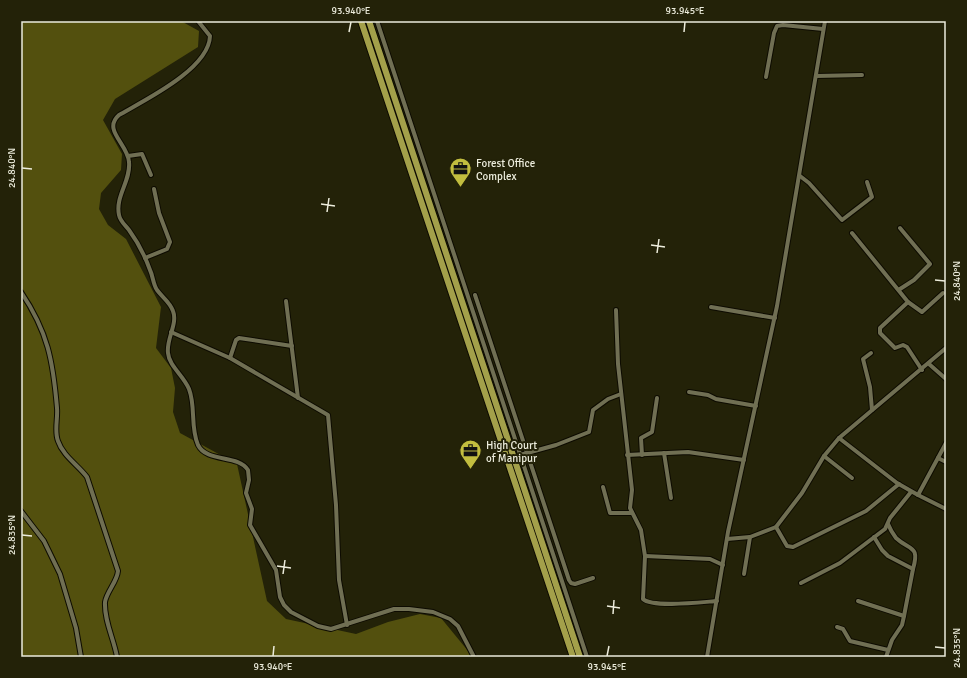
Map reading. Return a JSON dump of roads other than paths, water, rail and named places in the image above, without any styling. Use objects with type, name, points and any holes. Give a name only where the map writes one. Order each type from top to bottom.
[{"type":"highway","points":[[361,21],[573,657]]},
{"type":"highway","points":[[369,21],[580,657]]},
{"type":"street","points":[[198,21],[210,36],[209,44],[204,56],[174,82],[119,115],[113,122],[115,133],[128,156],[129,174],[121,195],[119,214],[144,258],[157,290],[171,306],[174,312],[167,351],[169,358],[189,387],[192,396],[193,424],[198,445],[206,453],[241,464],[248,470],[249,480],[246,493],[252,508],[250,525],[276,570],[282,602],[291,612],[318,626],[331,629],[394,609],[433,612],[450,619],[458,626],[474,657]]},
{"type":"street","points":[[377,21],[587,657]]},
{"type":"street","points":[[707,657],[727,539],[775,318],[825,21]]},
{"type":"street","points":[[766,77],[774,33],[778,26],[824,29]]},
{"type":"street","points":[[816,76],[862,75]]},
{"type":"street","points":[[128,156],[142,154],[151,175]]},
{"type":"street","points":[[800,176],[809,183],[842,220],[872,197],[867,182]]},
{"type":"street","points":[[144,258],[167,248],[170,242],[159,213],[154,189]]},
{"type":"street","points":[[900,228],[930,264],[914,280],[900,290]]},
{"type":"street","points":[[852,234],[900,290],[908,302],[922,312],[943,293]]},
{"type":"street","points":[[21,292],[40,322],[49,351],[58,412],[56,432],[57,439],[64,453],[80,468],[86,477],[118,571],[116,579],[107,597],[105,608],[109,630],[117,657]]},
{"type":"street","points":[[475,295],[569,580],[572,584],[575,584],[593,578]]},
{"type":"street","points":[[286,301],[298,398]]},
{"type":"street","points":[[908,302],[886,321],[880,328],[879,332],[893,347],[903,345],[907,348],[922,370]]},
{"type":"street","points":[[710,306],[775,318]]},
{"type":"street","points":[[616,310],[618,364],[627,456],[632,490],[630,508],[641,530],[645,556],[643,584],[644,601],[671,603],[717,601]]},
{"type":"street","points":[[171,332],[230,358],[298,398],[326,412],[330,419],[341,598],[347,624]]},
{"type":"street","points":[[230,358],[236,340],[239,338],[292,346]]},
{"type":"street","points":[[727,539],[750,537],[776,527],[802,493],[824,456],[839,438],[922,370],[946,348]]},
{"type":"street","points":[[871,353],[863,359],[870,388],[872,410]]},
{"type":"street","points":[[929,364],[946,379]]},
{"type":"street","points":[[689,392],[708,395],[716,400],[756,406]]},
{"type":"street","points":[[520,455],[527,454],[589,432],[593,410],[608,398],[621,394]]},
{"type":"street","points":[[642,455],[641,438],[652,432],[657,398]]},
{"type":"street","points":[[839,438],[911,492],[946,509]]},
{"type":"street","points":[[918,495],[946,443]]},
{"type":"street","points":[[627,456],[688,452],[744,460]]},
{"type":"street","points":[[664,453],[672,498]]},
{"type":"street","points":[[824,456],[852,478]]},
{"type":"street","points":[[938,458],[946,462]]},
{"type":"street","points":[[776,527],[788,546],[793,547],[860,514],[899,484]]},
{"type":"street","points":[[603,487],[610,513],[632,513]]},
{"type":"street","points":[[801,583],[840,563],[874,537],[888,524],[890,518],[911,492]]},
{"type":"street","points":[[21,511],[44,541],[60,574],[76,628],[81,657]]},
{"type":"street","points":[[886,657],[904,616],[916,558],[915,551],[896,538],[888,524]]},
{"type":"street","points":[[744,574],[750,537]]},
{"type":"street","points":[[874,537],[882,550],[888,556],[913,569]]},
{"type":"street","points":[[645,556],[710,559],[723,566]]},
{"type":"street","points":[[858,602],[904,616]]},
{"type":"street","points":[[837,627],[843,629],[850,641],[888,650]]},
{"type":"place","name":"Forest Office Complex","points":[[461,188]]},
{"type":"place","name":"High Court of Manipur","points":[[471,470]]}]
